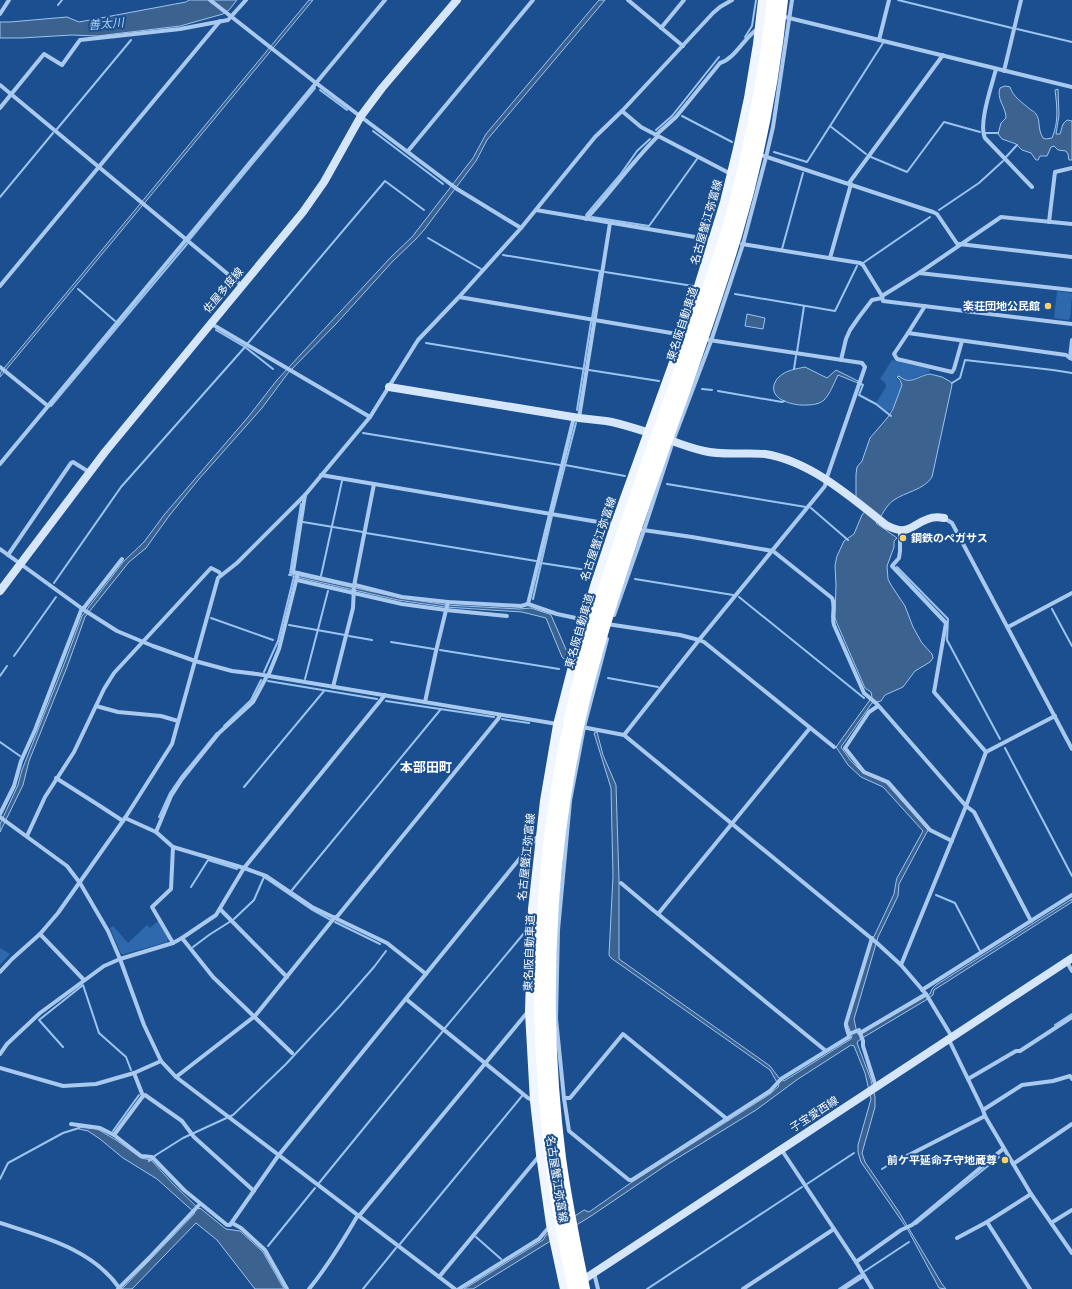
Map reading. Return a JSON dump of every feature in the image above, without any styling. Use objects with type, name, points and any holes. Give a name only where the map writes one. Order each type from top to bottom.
[{"type":"highway","name":"東名阪自動車道","points":[[574,1289],[562,1236],[551,1159],[544,1095],[540,1016],[541,941],[546,871],[554,803],[569,720],[586,651],[607,581],[680,372],[727,231],[746,162],[769,39],[773,0]]},
{"type":"highway","name":"東名阪自動車道","points":[[584,1289],[572,1232],[560,1158],[554,1095],[550,1017],[551,949],[556,872],[564,804],[581,714],[596,653],[617,583],[690,376],[736,234],[755,164],[770,93],[778,41],[782,0]]},
{"type":"main road","name":"佐屋多度線","points":[[0,591],[89,472],[241,285],[303,212],[324,182],[361,116],[382,88],[457,0]]},
{"type":"main road","name":"名古屋蟹江弥富線","points":[[566,1289],[552,1225],[541,1154],[535,1101],[530,1012],[533,909],[545,800],[558,724],[585,620],[615,526],[684,335],[714,240],[732,175],[749,98],[763,0]]},
{"type":"main road","points":[[389,387],[576,418],[607,421],[649,433],[705,452],[727,454],[750,453],[780,458],[810,469],[881,521],[900,530],[910,529],[927,519],[936,517],[944,518]]},
{"type":"main road","name":"子宝愛西線","points":[[566,1289],[594,1273],[1069,960]]},
{"type":"street","points":[[0,14],[9,0]]},
{"type":"street","points":[[210,0],[316,83],[457,189],[521,228]]},
{"type":"street","points":[[0,108],[44,54],[62,66],[80,40],[180,29],[228,20],[230,15],[246,0]]},
{"type":"street","points":[[0,464],[385,0]]},
{"type":"street","points":[[408,151],[533,0]]},
{"type":"street","points":[[628,0],[683,46]]},
{"type":"street","points":[[661,28],[684,0]]},
{"type":"street","points":[[0,972],[40,934],[80,884],[124,820],[172,744],[218,578],[237,563],[305,495],[370,417],[418,340],[521,228],[595,137],[622,111],[713,13],[732,0]]},
{"type":"street","points":[[792,0],[773,127],[744,244],[711,341],[673,441],[644,530],[610,624],[584,727],[570,801],[558,930],[556,1019],[569,1131],[629,1180],[632,1180],[770,1092],[781,1078],[849,1037],[849,1034],[859,1031],[926,994]]},
{"type":"street","points":[[879,40],[889,0]]},
{"type":"street","points":[[1004,71],[1021,0]]},
{"type":"street","points":[[761,13],[790,18],[1072,88]]},
{"type":"street","points":[[0,286],[98,166],[220,21]]},
{"type":"street","points":[[586,219],[638,157],[676,117],[720,63],[726,61],[752,32],[760,28]]},
{"type":"street","points":[[830,258],[850,184],[943,55]]},
{"type":"street","points":[[996,69],[982,123],[983,134],[985,138],[1032,187]]},
{"type":"street","points":[[0,85],[241,285]]},
{"type":"street","points":[[622,111],[641,127],[732,175]]},
{"type":"street","points":[[738,149],[933,212],[937,214],[959,244],[1072,257]]},
{"type":"street","points":[[1049,222],[1055,172],[1072,168]]},
{"type":"street","points":[[536,210],[830,258],[863,265],[883,301],[1072,324]]},
{"type":"street","points":[[841,360],[846,339],[872,300],[882,297],[1000,217],[1072,224]]},
{"type":"street","points":[[528,604],[576,418],[595,320],[610,223]]},
{"type":"street","points":[[919,272],[1072,290]]},
{"type":"street","points":[[459,297],[684,335],[711,341],[862,363],[865,367],[825,486],[624,735]]},
{"type":"street","points":[[925,306],[894,354],[897,358],[952,372],[962,340]]},
{"type":"street","points":[[210,323],[370,417]]},
{"type":"street","points":[[908,333],[1066,355],[1071,359]]},
{"type":"street","points":[[1071,359],[1072,340]]},
{"type":"street","points":[[1,367],[48,406]]},
{"type":"street","points":[[8,555],[71,463],[73,462],[89,472]]},
{"type":"street","points":[[321,475],[615,526],[773,551],[832,598],[834,602],[832,617],[834,625],[864,693],[877,705],[966,806],[974,812],[1031,921]]},
{"type":"street","points":[[334,687],[354,608],[354,586],[374,484]]},
{"type":"street","points":[[305,495],[293,572],[298,577],[395,603],[447,606],[521,606],[528,604],[557,614],[585,620],[680,635],[700,640],[834,747]]},
{"type":"street","points":[[944,518],[952,523],[1072,749]]},
{"type":"street","points":[[900,530],[899,558],[892,566],[946,622],[934,692],[986,752]]},
{"type":"street","points":[[0,549],[90,614],[117,631],[195,661],[232,671],[584,727],[624,735],[872,938],[900,965],[926,994],[950,1039],[985,1116],[1031,1194],[1072,1253]]},
{"type":"street","points":[[122,559],[83,609],[35,730],[21,761],[14,786],[1,816],[67,866],[80,884],[108,931],[144,1025],[161,1061],[176,1078],[455,1289]]},
{"type":"street","points":[[26,836],[45,797],[74,752],[104,689],[114,673],[211,568],[219,572],[221,575]]},
{"type":"street","points":[[298,577],[354,586],[447,606],[508,616]]},
{"type":"street","points":[[156,832],[171,796],[182,779],[219,733],[253,702],[267,676],[278,649],[298,577]]},
{"type":"street","points":[[1008,627],[1072,593]]},
{"type":"street","points":[[425,702],[447,606]]},
{"type":"street","points":[[0,1054],[7,1044],[40,1013],[104,966],[120,959],[173,943],[216,915],[244,868],[385,695]]},
{"type":"street","points":[[877,705],[869,712],[845,748],[864,772],[888,782],[930,830],[952,841]]},
{"type":"street","points":[[96,706],[118,712],[161,716],[178,721]]},
{"type":"street","points":[[176,1078],[255,1016],[498,719],[500,714]]},
{"type":"street","points":[[900,965],[952,841],[986,752],[1055,716]]},
{"type":"street","points":[[658,914],[810,728]]},
{"type":"street","points":[[56,778],[124,820],[156,832],[173,847],[266,876],[312,907],[387,943],[426,974]]},
{"type":"street","points":[[71,1124],[100,1128],[114,1135],[141,1156],[153,1158],[199,1205],[227,1225],[230,1225],[278,1156],[541,833]]},
{"type":"street","points":[[173,847],[170,888],[152,907],[173,943]]},
{"type":"street","points":[[621,883],[652,910],[826,1051]]},
{"type":"street","points":[[922,990],[1072,895]]},
{"type":"street","points":[[220,909],[287,977]]},
{"type":"street","points":[[40,934],[84,980]]},
{"type":"street","points":[[182,938],[213,977],[292,1053]]},
{"type":"street","points":[[849,1034],[845,1026],[872,938]]},
{"type":"street","points":[[1069,960],[1072,971]]},
{"type":"street","points":[[406,999],[528,1098],[535,1101]]},
{"type":"street","points":[[309,1289],[334,1256],[359,1216],[526,1014],[530,1012]]},
{"type":"street","points":[[968,1079],[1016,1051],[1020,1051],[1072,1017]]},
{"type":"street","points":[[859,1031],[876,1087]]},
{"type":"street","points":[[564,1098],[570,1098],[623,1034],[727,1119]]},
{"type":"street","points":[[0,1068],[62,1086],[96,1084],[134,1073],[161,1061]]},
{"type":"street","points":[[134,1073],[143,1096]]},
{"type":"street","points":[[983,1110],[1022,1085],[1053,1081],[1070,1076],[1072,1079]]},
{"type":"street","points":[[143,1096],[145,1095],[182,1121],[192,1135],[254,1191]]},
{"type":"street","points":[[114,1135],[143,1096]]},
{"type":"street","points":[[907,1156],[985,1116]]},
{"type":"street","points":[[1013,1164],[1072,1124]]},
{"type":"street","points":[[781,1149],[856,1262],[872,1289]]},
{"type":"street","points":[[856,1262],[904,1228],[910,1226],[1004,1149]]},
{"type":"street","points":[[439,1277],[541,1154]]},
{"type":"street","points":[[956,1238],[987,1222],[1031,1194]]},
{"type":"street","points":[[0,1223],[55,1241],[69,1248],[103,1269],[119,1289],[199,1205]]},
{"type":"street","points":[[1051,1222],[1072,1210]]},
{"type":"street","points":[[987,1222],[1030,1289]]},
{"type":"street","points":[[232,1223],[241,1228],[265,1250],[287,1289]]},
{"type":"street","points":[[459,1289],[539,1239],[552,1225]]},
{"type":"street","points":[[743,1289],[834,1229]]},
{"type":"street","points":[[594,1273],[598,1289]]},
{"type":"street","points":[[843,1289],[863,1276]]},
{"type":"shaded area","points":[[1057,291],[1071,293],[1072,295],[1070,318],[1068,320],[1054,318]]},
{"type":"shaded area","points":[[892,360],[930,369],[929,373],[910,380],[903,379],[899,376],[896,377],[901,384],[901,387],[893,408],[888,412],[876,403],[886,387],[885,383],[880,379]]},
{"type":"shaded area","points":[[158,921],[168,939],[167,942],[121,954],[110,928],[113,926],[128,943],[147,925],[150,928]]},
{"type":"shaded area","points":[[0,948],[10,954],[0,965]]},
{"type":"water","name":"善太川","points":[[189,0],[237,0],[229,10],[223,14],[180,26],[97,36],[72,35],[0,38],[0,22],[67,17],[79,22],[186,2]]},
{"type":"water","points":[[309,0],[313,0],[0,377],[0,373]]},
{"type":"water","points":[[599,0],[605,0],[487,140],[476,161],[424,230],[288,373],[262,408],[199,479],[169,516],[146,548],[129,562],[85,617],[67,667],[29,761],[23,785],[0,832],[0,824],[18,785],[22,770],[82,616],[123,562],[144,542],[164,515],[249,416],[277,380],[391,257],[412,237],[473,158],[486,134]]},
{"type":"water","points":[[1005,86],[1010,87],[1011,91],[1016,97],[1036,113],[1041,134],[1043,138],[1046,139],[1052,138],[1056,126],[1057,108],[1055,90],[1058,89],[1059,115],[1056,134],[1060,134],[1063,124],[1067,120],[1072,121],[1072,160],[1069,160],[1066,151],[1058,150],[1054,146],[1051,147],[1047,156],[1040,156],[1038,160],[1036,160],[1031,153],[1022,150],[1016,144],[1002,139],[998,134],[1001,123],[1006,118],[1006,114],[999,96],[999,92],[1000,88]]},
{"type":"water","points":[[747,314],[765,318],[763,329],[745,326]]},
{"type":"water","points":[[805,367],[827,378],[836,370],[858,381],[858,383],[838,375],[826,398],[820,402],[814,404],[797,405],[780,399],[774,390],[775,381],[788,371]]},
{"type":"water","points":[[930,374],[942,377],[951,382],[952,385],[932,477],[924,485],[898,497],[891,502],[876,523],[897,538],[894,541],[894,547],[887,566],[888,579],[905,606],[913,627],[922,643],[932,654],[933,658],[930,662],[915,671],[903,687],[885,695],[881,701],[872,703],[841,747],[851,761],[863,773],[886,783],[928,830],[899,884],[898,896],[878,937],[854,1019],[857,1033],[859,1035],[930,994],[936,985],[1072,899],[1072,902],[934,990],[933,995],[926,1000],[864,1037],[857,1043],[871,1080],[875,1097],[875,1107],[862,1153],[865,1162],[899,1212],[946,1289],[939,1288],[908,1230],[861,1162],[858,1152],[858,1145],[871,1099],[865,1073],[854,1046],[851,1045],[798,1079],[756,1110],[668,1164],[591,1216],[473,1289],[464,1289],[543,1240],[546,1235],[584,1210],[589,1212],[632,1182],[770,1094],[779,1086],[770,1070],[611,958],[609,955],[613,876],[611,788],[594,733],[597,732],[603,755],[616,785],[619,881],[619,959],[770,1066],[779,1078],[784,1081],[851,1039],[852,1036],[847,1023],[870,945],[894,894],[897,878],[923,831],[883,787],[861,777],[848,765],[836,747],[872,697],[871,692],[865,688],[836,621],[835,565],[837,556],[844,541],[854,534],[862,515],[868,508],[856,499],[857,467],[862,461],[870,438],[893,409],[902,385],[897,377],[899,376],[903,379],[914,380]]},
{"type":"water","points":[[291,574],[402,598],[446,605],[519,609],[531,608],[551,615],[568,654],[567,658],[564,659],[562,657],[546,618],[522,612],[445,607],[398,600],[288,575]]},
{"type":"water","points":[[78,1127],[97,1129],[116,1140],[141,1158],[151,1160],[199,1209],[200,1208],[226,1229],[240,1231],[263,1252],[284,1289],[255,1289],[217,1240],[196,1223],[132,1289],[122,1289],[195,1213],[157,1179],[123,1158],[88,1131],[79,1129]]},
{"type":"waterway","points":[[58,5],[62,0]]},
{"type":"waterway","points":[[745,37],[752,26],[756,0]]},
{"type":"waterway","points":[[898,0],[1012,28]]},
{"type":"waterway","points":[[1017,29],[1072,42]]},
{"type":"waterway","points":[[57,129],[131,40]]},
{"type":"waterway","points":[[774,152],[807,162],[883,43]]},
{"type":"waterway","points":[[656,130],[672,116],[719,57]]},
{"type":"waterway","points":[[190,239],[315,88]]},
{"type":"waterway","points":[[320,90],[347,110]]},
{"type":"waterway","points":[[682,116],[732,142]]},
{"type":"waterway","points":[[871,157],[907,172],[944,122],[980,132]]},
{"type":"waterway","points":[[830,126],[866,154]]},
{"type":"waterway","points":[[373,131],[443,184]]},
{"type":"waterway","points":[[0,197],[53,133]]},
{"type":"waterway","points":[[985,133],[998,133]]},
{"type":"waterway","points":[[586,215],[620,175],[637,151],[650,139]]},
{"type":"waterway","points":[[1006,157],[1017,145]]},
{"type":"waterway","points":[[592,217],[649,226],[697,159]]},
{"type":"waterway","points":[[939,210],[979,183],[1003,161]]},
{"type":"waterway","points":[[782,249],[803,173]]},
{"type":"waterway","points":[[248,343],[385,181],[424,210]]},
{"type":"waterway","points":[[863,263],[930,217]]},
{"type":"waterway","points":[[428,238],[481,269]]},
{"type":"waterway","points":[[51,406],[187,244]]},
{"type":"waterway","points":[[503,255],[600,271],[592,318]]},
{"type":"waterway","points":[[735,294],[835,311],[857,266]]},
{"type":"waterway","points":[[605,272],[693,286]]},
{"type":"waterway","points":[[78,289],[115,321]]},
{"type":"waterway","points":[[797,352],[804,306]]},
{"type":"waterway","points":[[577,410],[591,322]]},
{"type":"waterway","points":[[216,330],[245,347],[273,369]]},
{"type":"waterway","points":[[426,343],[584,369]]},
{"type":"waterway","points":[[54,583],[121,487],[245,347]]},
{"type":"waterway","points":[[794,369],[796,356]]},
{"type":"waterway","points":[[952,383],[960,378],[965,360],[1072,373]]},
{"type":"waterway","points":[[589,370],[659,381]]},
{"type":"waterway","points":[[861,384],[863,385],[859,395],[876,404],[891,416]]},
{"type":"waterway","points":[[702,389],[712,390]]},
{"type":"waterway","points":[[718,391],[782,402],[784,401]]},
{"type":"waterway","points":[[553,512],[576,423]]},
{"type":"waterway","points":[[363,433],[560,465]]},
{"type":"waterway","points":[[565,465],[625,476]]},
{"type":"waterway","points":[[321,576],[342,481]]},
{"type":"waterway","points":[[667,484],[806,507]]},
{"type":"waterway","points":[[291,575],[301,504]]},
{"type":"waterway","points":[[811,508],[848,540]]},
{"type":"waterway","points":[[533,599],[552,516]]},
{"type":"waterway","points":[[303,522],[363,532]]},
{"type":"waterway","points":[[366,533],[536,561]]},
{"type":"waterway","points":[[541,563],[593,571]]},
{"type":"waterway","points":[[897,567],[948,619],[947,640],[1000,739]]},
{"type":"waterway","points":[[264,672],[278,641],[294,576]]},
{"type":"waterway","points":[[635,579],[733,595]]},
{"type":"waterway","points":[[305,679],[328,591]]},
{"type":"waterway","points":[[14,656],[56,597]]},
{"type":"waterway","points":[[739,597],[864,698]]},
{"type":"waterway","points":[[1052,609],[1072,646]]},
{"type":"waterway","points":[[211,618],[273,640]]},
{"type":"waterway","points":[[289,625],[345,635]]},
{"type":"waterway","points":[[349,636],[372,640]]},
{"type":"waterway","points":[[391,642],[434,649]]},
{"type":"waterway","points":[[440,650],[559,669]]},
{"type":"waterway","points":[[0,676],[7,666]]},
{"type":"waterway","points":[[608,678],[658,687]]},
{"type":"waterway","points":[[224,726],[251,700],[261,680]]},
{"type":"waterway","points":[[268,681],[377,699]]},
{"type":"waterway","points":[[244,787],[324,691]]},
{"type":"waterway","points":[[386,701],[494,717]]},
{"type":"waterway","points":[[292,890],[441,709]]},
{"type":"waterway","points":[[502,719],[529,723]]},
{"type":"waterway","points":[[159,817],[170,793],[181,777],[217,733]]},
{"type":"waterway","points":[[0,742],[20,756]]},
{"type":"waterway","points":[[1005,748],[1072,876]]},
{"type":"waterway","points":[[191,887],[208,860],[237,869]]},
{"type":"waterway","points":[[234,919],[254,900],[264,877],[311,909],[331,920]]},
{"type":"waterway","points":[[936,895],[955,903],[980,951]]},
{"type":"waterway","points":[[193,947],[231,921]]},
{"type":"waterway","points":[[335,922],[380,944]]},
{"type":"waterway","points":[[445,1028],[525,932]]},
{"type":"waterway","points":[[149,1161],[183,1138],[233,1115],[286,1064],[339,1007],[386,951]]},
{"type":"waterway","points":[[63,1047],[39,1020],[83,985],[99,1033],[126,1057],[131,1070]]},
{"type":"waterway","points":[[1055,1025],[1072,1014]]},
{"type":"waterway","points":[[319,1183],[443,1031]]},
{"type":"waterway","points":[[113,1131],[139,1095]]},
{"type":"waterway","points":[[400,1244],[522,1096]]},
{"type":"waterway","points":[[0,1179],[8,1163],[63,1133],[79,1128]]},
{"type":"waterway","points":[[807,1184],[854,1153]]},
{"type":"waterway","points":[[916,1224],[999,1157]]},
{"type":"waterway","points":[[882,1169],[898,1159]]},
{"type":"waterway","points":[[647,1289],[802,1187]]},
{"type":"waterway","points":[[268,1246],[315,1188]]},
{"type":"waterway","points":[[476,1237],[501,1259]]},
{"type":"waterway","points":[[865,1271],[909,1242]]},
{"type":"waterway","points":[[363,1289],[396,1248]]},
{"type":"waterway","points":[[839,1289],[860,1275]]},
{"type":"place","name":"楽荘団地公民館","points":[[1048,306]]},
{"type":"place","name":"鋼鉄のペガサス","points":[[903,538]]},
{"type":"place","name":"前ケ平延命子守地蔵尊","points":[[1005,1160]]},
{"type":"district","name":"本部田町","points":[[426,767]]}]
